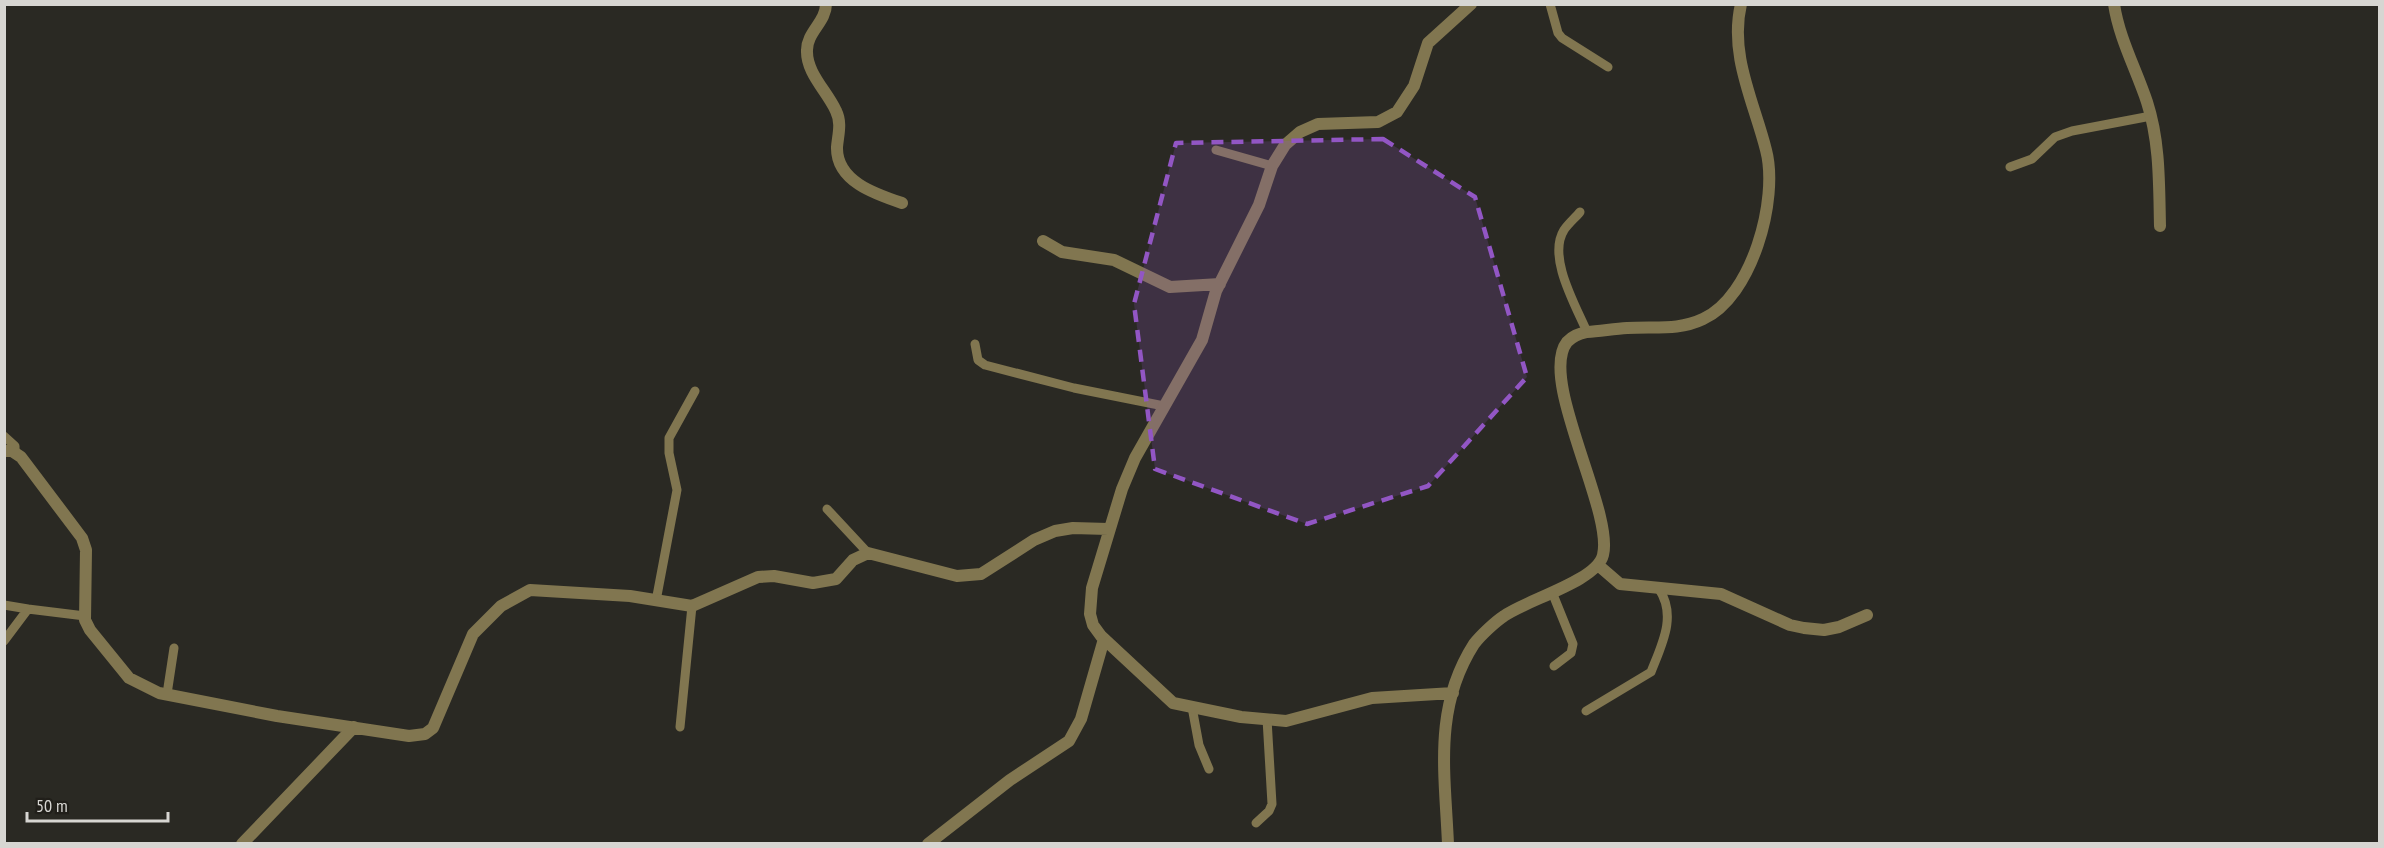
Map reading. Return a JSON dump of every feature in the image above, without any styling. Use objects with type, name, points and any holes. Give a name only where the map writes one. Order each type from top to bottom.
[{"type":"street","points":[[826,4],[825,13],[809,38],[807,56],[818,84],[838,115],[837,154],[842,168],[870,192],[902,203]]},
{"type":"street","points":[[1453,693],[1372,698],[1308,717],[1286,721],[1173,703],[1104,639],[1093,625],[1090,614],[1092,588],[1108,529],[1135,458],[1203,340],[1220,284],[1259,205],[1272,166],[1285,145],[1299,132],[1318,124],[1378,122],[1397,112],[1414,86],[1428,43],[1472,4]]},
{"type":"street","points":[[1448,843],[1443,733],[1453,693],[1475,642],[1504,616],[1589,573],[1598,565],[1603,556],[1602,528],[1575,444],[1562,379],[1565,344],[1575,335],[1587,332],[1664,328],[1703,319],[1727,302],[1755,252],[1767,209],[1771,186],[1770,166],[1740,59],[1736,26],[1741,4]]},
{"type":"street","points":[[2114,4],[2120,30],[2151,116],[2158,151],[2160,226]]},
{"type":"street","points":[[1043,241],[1062,252],[1114,260],[1170,287],[1220,284]]},
{"type":"street","points":[[10,452],[75,529],[86,549],[85,616],[90,630],[129,678],[145,688],[167,694],[409,736],[425,734],[433,728],[473,634],[501,606],[530,590],[630,596],[692,606],[758,577],[774,576],[813,583],[836,579],[853,560],[868,553],[968,576],[991,570],[1034,540],[1055,531],[1073,528],[1108,529]]},
{"type":"street","points":[[1598,565],[1620,584],[1721,594],[1790,625],[1804,628],[1824,630],[1839,627],[1867,615]]},
{"type":"street","points":[[928,843],[1010,780],[1069,741],[1081,719],[1104,639]]},
{"type":"street","points":[[242,843],[354,727]]},
{"type":"lane","points":[[1550,4],[1558,33],[1562,38],[1608,67]]},
{"type":"lane","points":[[2010,166],[2032,159],[2055,137],[2072,131],[2151,116]]},
{"type":"lane","points":[[1216,150],[1272,166]]},
{"type":"lane","points":[[1580,212],[1562,233],[1559,258],[1561,271],[1587,332]]},
{"type":"lane","points":[[975,344],[978,360],[985,365],[1074,388],[1164,406]]},
{"type":"lane","points":[[656,600],[677,490],[669,453],[669,438],[695,391]]},
{"type":"lane","points":[[4,436],[15,446],[10,452]]},
{"type":"lane","points":[[827,509],[868,553]]},
{"type":"lane","points":[[1586,711],[1651,672],[1669,615],[1667,602],[1659,589]]},
{"type":"lane","points":[[1552,591],[1573,644],[1571,653],[1554,666]]},
{"type":"lane","points":[[4,605],[85,616]]},
{"type":"lane","points":[[680,726],[692,606]]},
{"type":"lane","points":[[4,641],[28,609]]},
{"type":"lane","points":[[167,694],[174,648]]},
{"type":"lane","points":[[1192,707],[1199,745],[1209,769]]},
{"type":"lane","points":[[1256,823],[1269,811],[1272,804],[1267,719]]},
{"type":"highlighted area","points":[[1383,139],[1475,197],[1527,377],[1428,486],[1307,524],[1155,469],[1134,304],[1176,143]]}]
